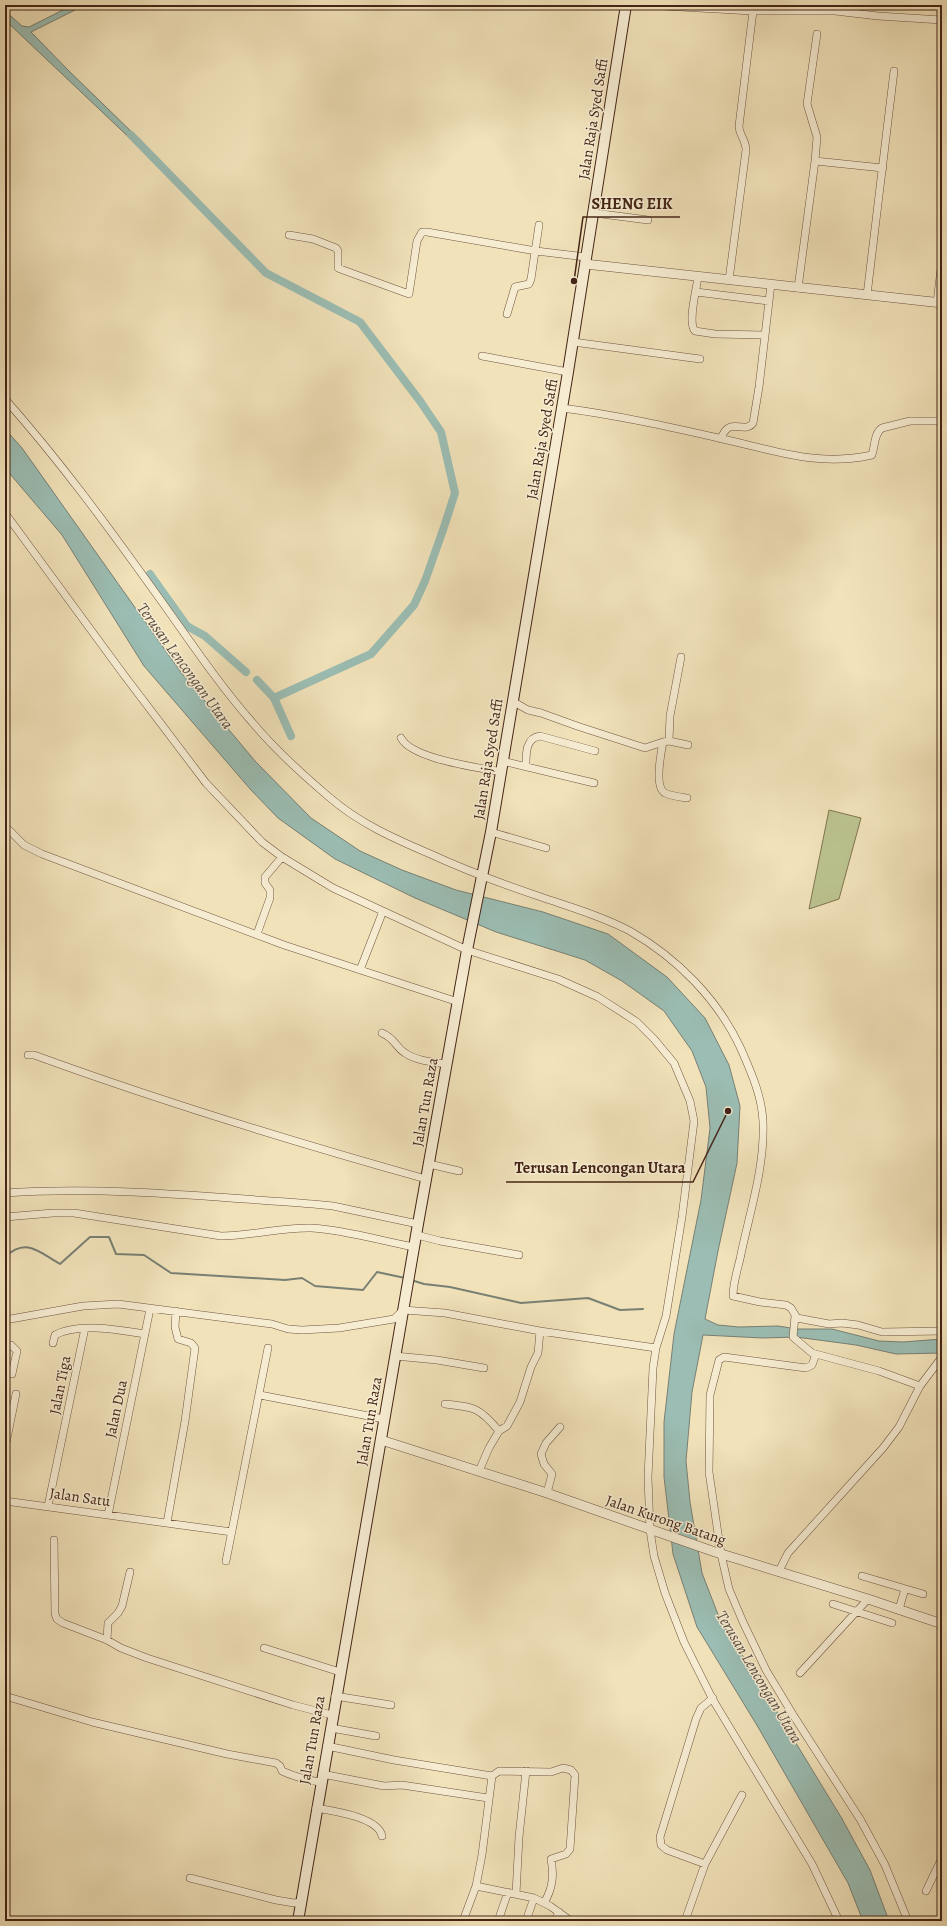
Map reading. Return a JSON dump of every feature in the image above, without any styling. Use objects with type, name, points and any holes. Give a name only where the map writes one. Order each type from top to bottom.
[{"type":"main road","name":"Jalan Raja Syed Saffi","points":[[472,926],[491,832],[562,408],[626,5]]},
{"type":"main road","name":"Jalan Tun Raza","points":[[298,1921],[321,1778],[331,1728],[335,1696],[472,926]]},
{"type":"street","points":[[645,5],[754,11],[835,11],[878,16],[942,20]]},
{"type":"street","points":[[729,280],[746,150],[746,144],[739,131],[739,126],[754,11]]},
{"type":"street","points":[[798,288],[815,161],[816,137],[807,104],[817,34]]},
{"type":"street","points":[[867,295],[894,71]]},
{"type":"street","points":[[815,161],[883,168]]},
{"type":"street","points":[[594,213],[648,220]]},
{"type":"street","points":[[507,314],[515,287],[529,284],[540,224]]},
{"type":"street","points":[[289,235],[313,239],[336,248],[338,251],[338,268],[409,294],[417,241],[422,232],[586,260],[698,276],[939,303],[942,260]]},
{"type":"street","points":[[698,276],[691,324],[695,331],[715,334],[765,335]]},
{"type":"street","points":[[721,439],[724,431],[729,427],[747,427],[753,423],[771,284]]},
{"type":"street","points":[[696,292],[769,301]]},
{"type":"street","points":[[573,342],[700,359]]},
{"type":"street","points":[[482,356],[568,372]]},
{"type":"street","points":[[5,400],[56,460],[107,527],[193,646],[251,721],[290,762],[331,799],[356,818],[381,833],[482,879],[587,913],[628,930],[666,955],[682,968],[715,1005],[733,1033],[750,1071],[758,1095],[763,1119],[763,1146],[760,1169],[732,1294],[735,1297],[786,1305],[798,1319],[858,1325],[882,1332],[942,1331]]},
{"type":"street","points":[[562,408],[614,416],[721,439],[795,457],[847,460],[872,455],[876,435],[878,430],[882,428],[910,421],[942,421]]},
{"type":"street","points":[[5,513],[124,675],[206,782],[262,842],[282,857],[333,888],[467,950],[558,979],[598,997],[627,1015],[646,1031],[666,1052],[681,1077],[693,1112],[693,1132],[666,1316],[656,1348],[648,1477],[650,1530],[654,1556],[665,1594],[684,1642],[713,1698],[812,1864],[839,1921]]},
{"type":"street","points":[[681,657],[659,776],[660,788],[665,793],[687,798]]},
{"type":"street","points":[[512,701],[528,710],[645,748],[666,741],[688,746]]},
{"type":"street","points":[[526,767],[526,753],[530,740],[533,737],[540,736],[595,751]]},
{"type":"street","points":[[401,738],[409,748],[425,754],[500,772]]},
{"type":"street","points":[[502,761],[594,782]]},
{"type":"street","points":[[5,826],[24,845],[42,854],[258,934],[360,970],[458,1002]]},
{"type":"street","points":[[491,832],[546,848]]},
{"type":"street","points":[[258,934],[270,898],[270,890],[265,882],[265,877],[282,857]]},
{"type":"street","points":[[360,970],[383,911]]},
{"type":"street","points":[[382,1033],[390,1037],[402,1051],[410,1056],[447,1064]]},
{"type":"street","points":[[28,1055],[34,1055],[115,1085],[308,1146],[426,1179]]},
{"type":"street","points":[[429,1164],[459,1171]]},
{"type":"street","points":[[5,1193],[73,1191],[112,1192],[313,1204],[333,1206],[418,1224]]},
{"type":"street","points":[[5,1217],[52,1213],[74,1213],[220,1236],[240,1236],[291,1229],[312,1228],[330,1230],[414,1247]]},
{"type":"street","points":[[417,1235],[440,1241],[519,1255]]},
{"type":"street","points":[[5,1320],[83,1306],[118,1304],[302,1330],[339,1328],[394,1319],[404,1310],[445,1313],[540,1331],[656,1348]]},
{"type":"street","name":"Jalan Dua","points":[[108,1515],[150,1309]]},
{"type":"street","points":[[167,1523],[185,1421],[194,1348],[191,1343],[178,1339],[175,1327],[176,1311]]},
{"type":"street","points":[[795,1316],[793,1337],[806,1349],[816,1354],[879,1371],[920,1386]]},
{"type":"street","points":[[53,1343],[55,1335],[85,1328],[145,1334]]},
{"type":"street","name":"Jalan Tiga","points":[[48,1506],[85,1328]]},
{"type":"street","points":[[479,1472],[489,1448],[499,1431],[507,1426],[520,1402],[531,1367],[538,1353],[540,1331]]},
{"type":"street","points":[[5,1346],[10,1345],[17,1351],[12,1374]]},
{"type":"street","points":[[226,1561],[260,1395],[268,1348]]},
{"type":"street","points":[[816,1354],[812,1365],[806,1368],[724,1357],[719,1360],[710,1395],[709,1472],[718,1553],[729,1589],[766,1670],[860,1819],[885,1864],[908,1921]]},
{"type":"street","points":[[395,1356],[437,1360],[484,1368]]},
{"type":"street","points":[[779,1571],[788,1553],[883,1448],[899,1427],[920,1386],[942,1357]]},
{"type":"street","points":[[5,1448],[16,1394]]},
{"type":"street","points":[[260,1395],[384,1419]]},
{"type":"street","points":[[445,1404],[475,1408],[484,1414],[499,1431]]},
{"type":"street","points":[[547,1493],[552,1474],[544,1464],[541,1454],[546,1443],[560,1427]]},
{"type":"street","name":"Jalan Kurong Batang","points":[[381,1440],[547,1493],[668,1537],[868,1599],[942,1624]]},
{"type":"street","name":"Jalan Satu","points":[[5,1500],[232,1532]]},
{"type":"street","points":[[54,1540],[54,1614],[57,1619],[63,1623],[107,1640],[120,1648],[176,1668],[293,1705],[332,1715]]},
{"type":"street","points":[[107,1640],[108,1623],[118,1613],[122,1606],[130,1572]]},
{"type":"street","points":[[862,1576],[923,1594]]},
{"type":"street","points":[[899,1609],[905,1589]]},
{"type":"street","points":[[800,1673],[868,1599]]},
{"type":"street","points":[[833,1604],[892,1623]]},
{"type":"street","points":[[264,1648],[340,1672]]},
{"type":"street","points":[[5,1696],[92,1722],[227,1754],[276,1763],[280,1766],[282,1771],[298,1778],[321,1778],[384,1786],[402,1785],[488,1798]]},
{"type":"street","points":[[335,1696],[391,1705]]},
{"type":"street","points":[[705,1864],[666,1850],[661,1845],[660,1837],[696,1719],[701,1708],[713,1698]]},
{"type":"street","points":[[331,1728],[376,1736]]},
{"type":"street","points":[[327,1746],[401,1761],[492,1776]]},
{"type":"street","points":[[463,1921],[476,1886],[483,1849],[488,1798],[492,1776],[499,1771],[551,1772],[567,1769],[574,1772],[576,1778],[570,1849],[566,1854],[551,1859],[553,1879],[551,1888],[544,1903]]},
{"type":"street","points":[[516,1894],[519,1837],[526,1771]]},
{"type":"street","points":[[685,1921],[705,1864],[742,1795]]},
{"type":"street","points":[[316,1808],[364,1820],[376,1825],[381,1830],[382,1836]]},
{"type":"street","points":[[926,1891],[942,1858]]},
{"type":"street","points":[[190,1878],[276,1900],[294,1903],[301,1902]]},
{"type":"street","points":[[476,1886],[534,1898],[559,1912],[571,1921]]},
{"type":"street","points":[[498,1921],[508,1892]]},
{"type":"street","points":[[526,1921],[534,1898]]},
{"type":"street","points":[[555,1921],[559,1912]]},
{"type":"green space","points":[[829,810],[861,818],[839,899],[809,909]]},
{"type":"water","points":[[73,5],[85,5],[31,32],[141,141],[137,145],[5,20],[5,11],[22,26],[29,27]]},
{"type":"water","points":[[5,429],[22,448],[180,671],[255,761],[311,818],[360,851],[402,870],[456,890],[543,912],[608,934],[667,977],[705,1018],[729,1065],[740,1106],[737,1163],[705,1319],[718,1325],[739,1327],[778,1326],[797,1329],[832,1329],[879,1341],[903,1342],[942,1339],[942,1353],[896,1354],[856,1345],[796,1337],[763,1338],[703,1335],[692,1392],[686,1461],[690,1502],[702,1573],[719,1617],[841,1817],[870,1870],[889,1921],[863,1921],[848,1883],[758,1727],[697,1627],[673,1554],[664,1477],[664,1422],[674,1334],[701,1200],[710,1128],[706,1087],[692,1051],[664,1011],[622,981],[585,960],[496,932],[415,898],[335,859],[278,818],[251,790],[144,666],[62,535],[5,468]]},
{"type":"waterway","points":[[131,135],[266,273],[360,322],[420,401],[441,432],[455,493],[425,581],[414,605],[371,654],[274,698],[257,680]]},
{"type":"waterway","points":[[150,574],[187,626],[205,636],[246,672]]},
{"type":"waterway","points":[[274,698],[291,736]]},
{"type":"waterway","points":[[5,1257],[13,1251],[26,1247],[39,1251],[60,1264],[90,1237],[109,1237],[116,1254],[144,1255],[171,1273],[285,1280],[302,1278],[315,1286],[363,1290],[377,1272],[405,1278]]},
{"type":"waterway","points":[[411,1280],[424,1284],[450,1287],[521,1303],[588,1298],[620,1310],[643,1309]]},
{"type":"place","name":"SHENG EIK","points":[[574,281]]},
{"type":"place","name":"Terusan Lencongan Utara","points":[[728,1111]]}]
